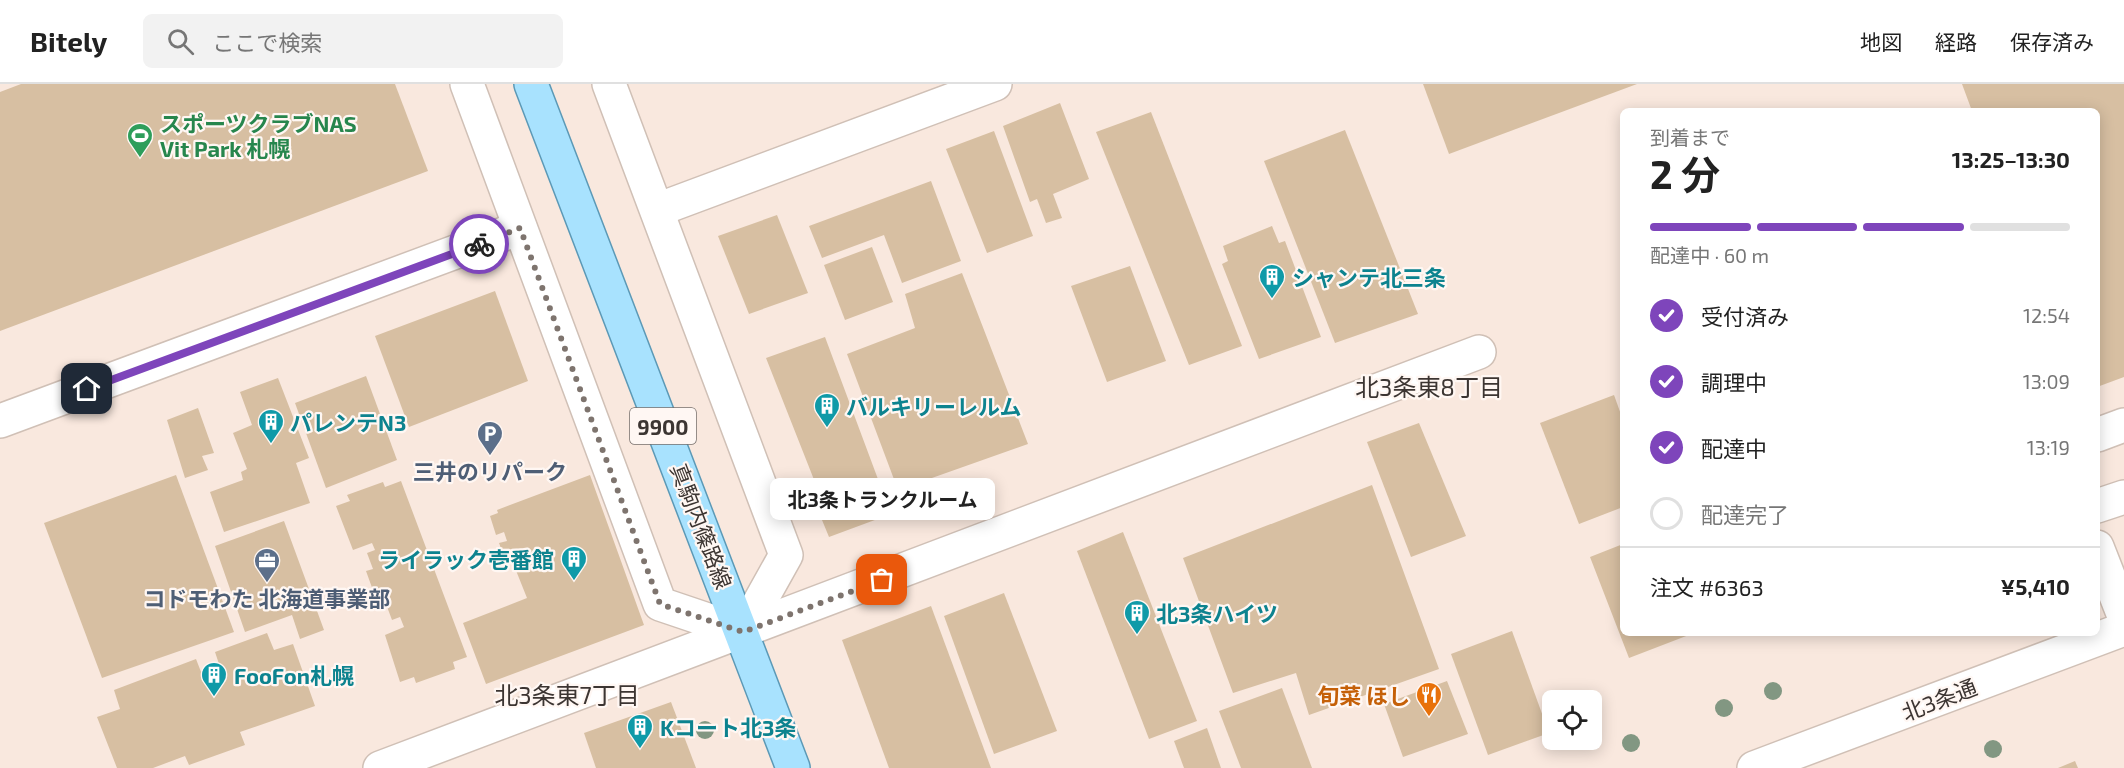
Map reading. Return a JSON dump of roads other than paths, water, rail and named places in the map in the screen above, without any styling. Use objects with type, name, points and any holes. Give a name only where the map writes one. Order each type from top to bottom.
[{"type":"main road","name":"真駒内篠路線","points":[[531,84],[743,632],[793,768]]},
{"type":"street","points":[[467,84],[660,604],[743,632]]},
{"type":"street","points":[[609,84],[786,555],[743,632]]},
{"type":"street","points":[[657,210],[995,84]]},
{"type":"street","points":[[0,421],[520,228]]},
{"type":"street","points":[[380,768],[1479,352]]},
{"type":"street","points":[[2100,434],[2124,425]]},
{"type":"street","points":[[2100,505],[2124,496]]},
{"type":"street","points":[[2100,562],[2113,622]]},
{"type":"street","name":"北3条通","points":[[1754,768],[1822,756],[2083,636]]},
{"type":"place","name":"スポーツクラブNAS Vit Park 札幌","points":[[140,159]]},
{"type":"place","name":"シャンテ北三条","points":[[1272,300]]},
{"type":"place","name":"バルキリーレルム","points":[[827,429]]},
{"type":"place","name":"パレンテN3","points":[[271,445]]},
{"type":"place","name":"三井のリパーク","points":[[490,457]]},
{"type":"place","name":"北3条トランクルーム","points":[[882,580]]},
{"type":"place","name":"ライラック壱番館","points":[[574,582]]},
{"type":"place","name":"コドモわた 北海道事業部","points":[[267,584]]},
{"type":"place","name":"北3条ハイツ","points":[[1137,636]]},
{"type":"place","name":"FooFon札幌","points":[[214,698]]},
{"type":"place","name":"旬菜 ほし","points":[[1429,718]]},
{"type":"place","name":"Kコート北3条","points":[[640,750]]},
{"type":"district","name":"北3条東8丁目","points":[[1429,386]]},
{"type":"district","name":"北3条東7丁目","points":[[567,694]]}]
